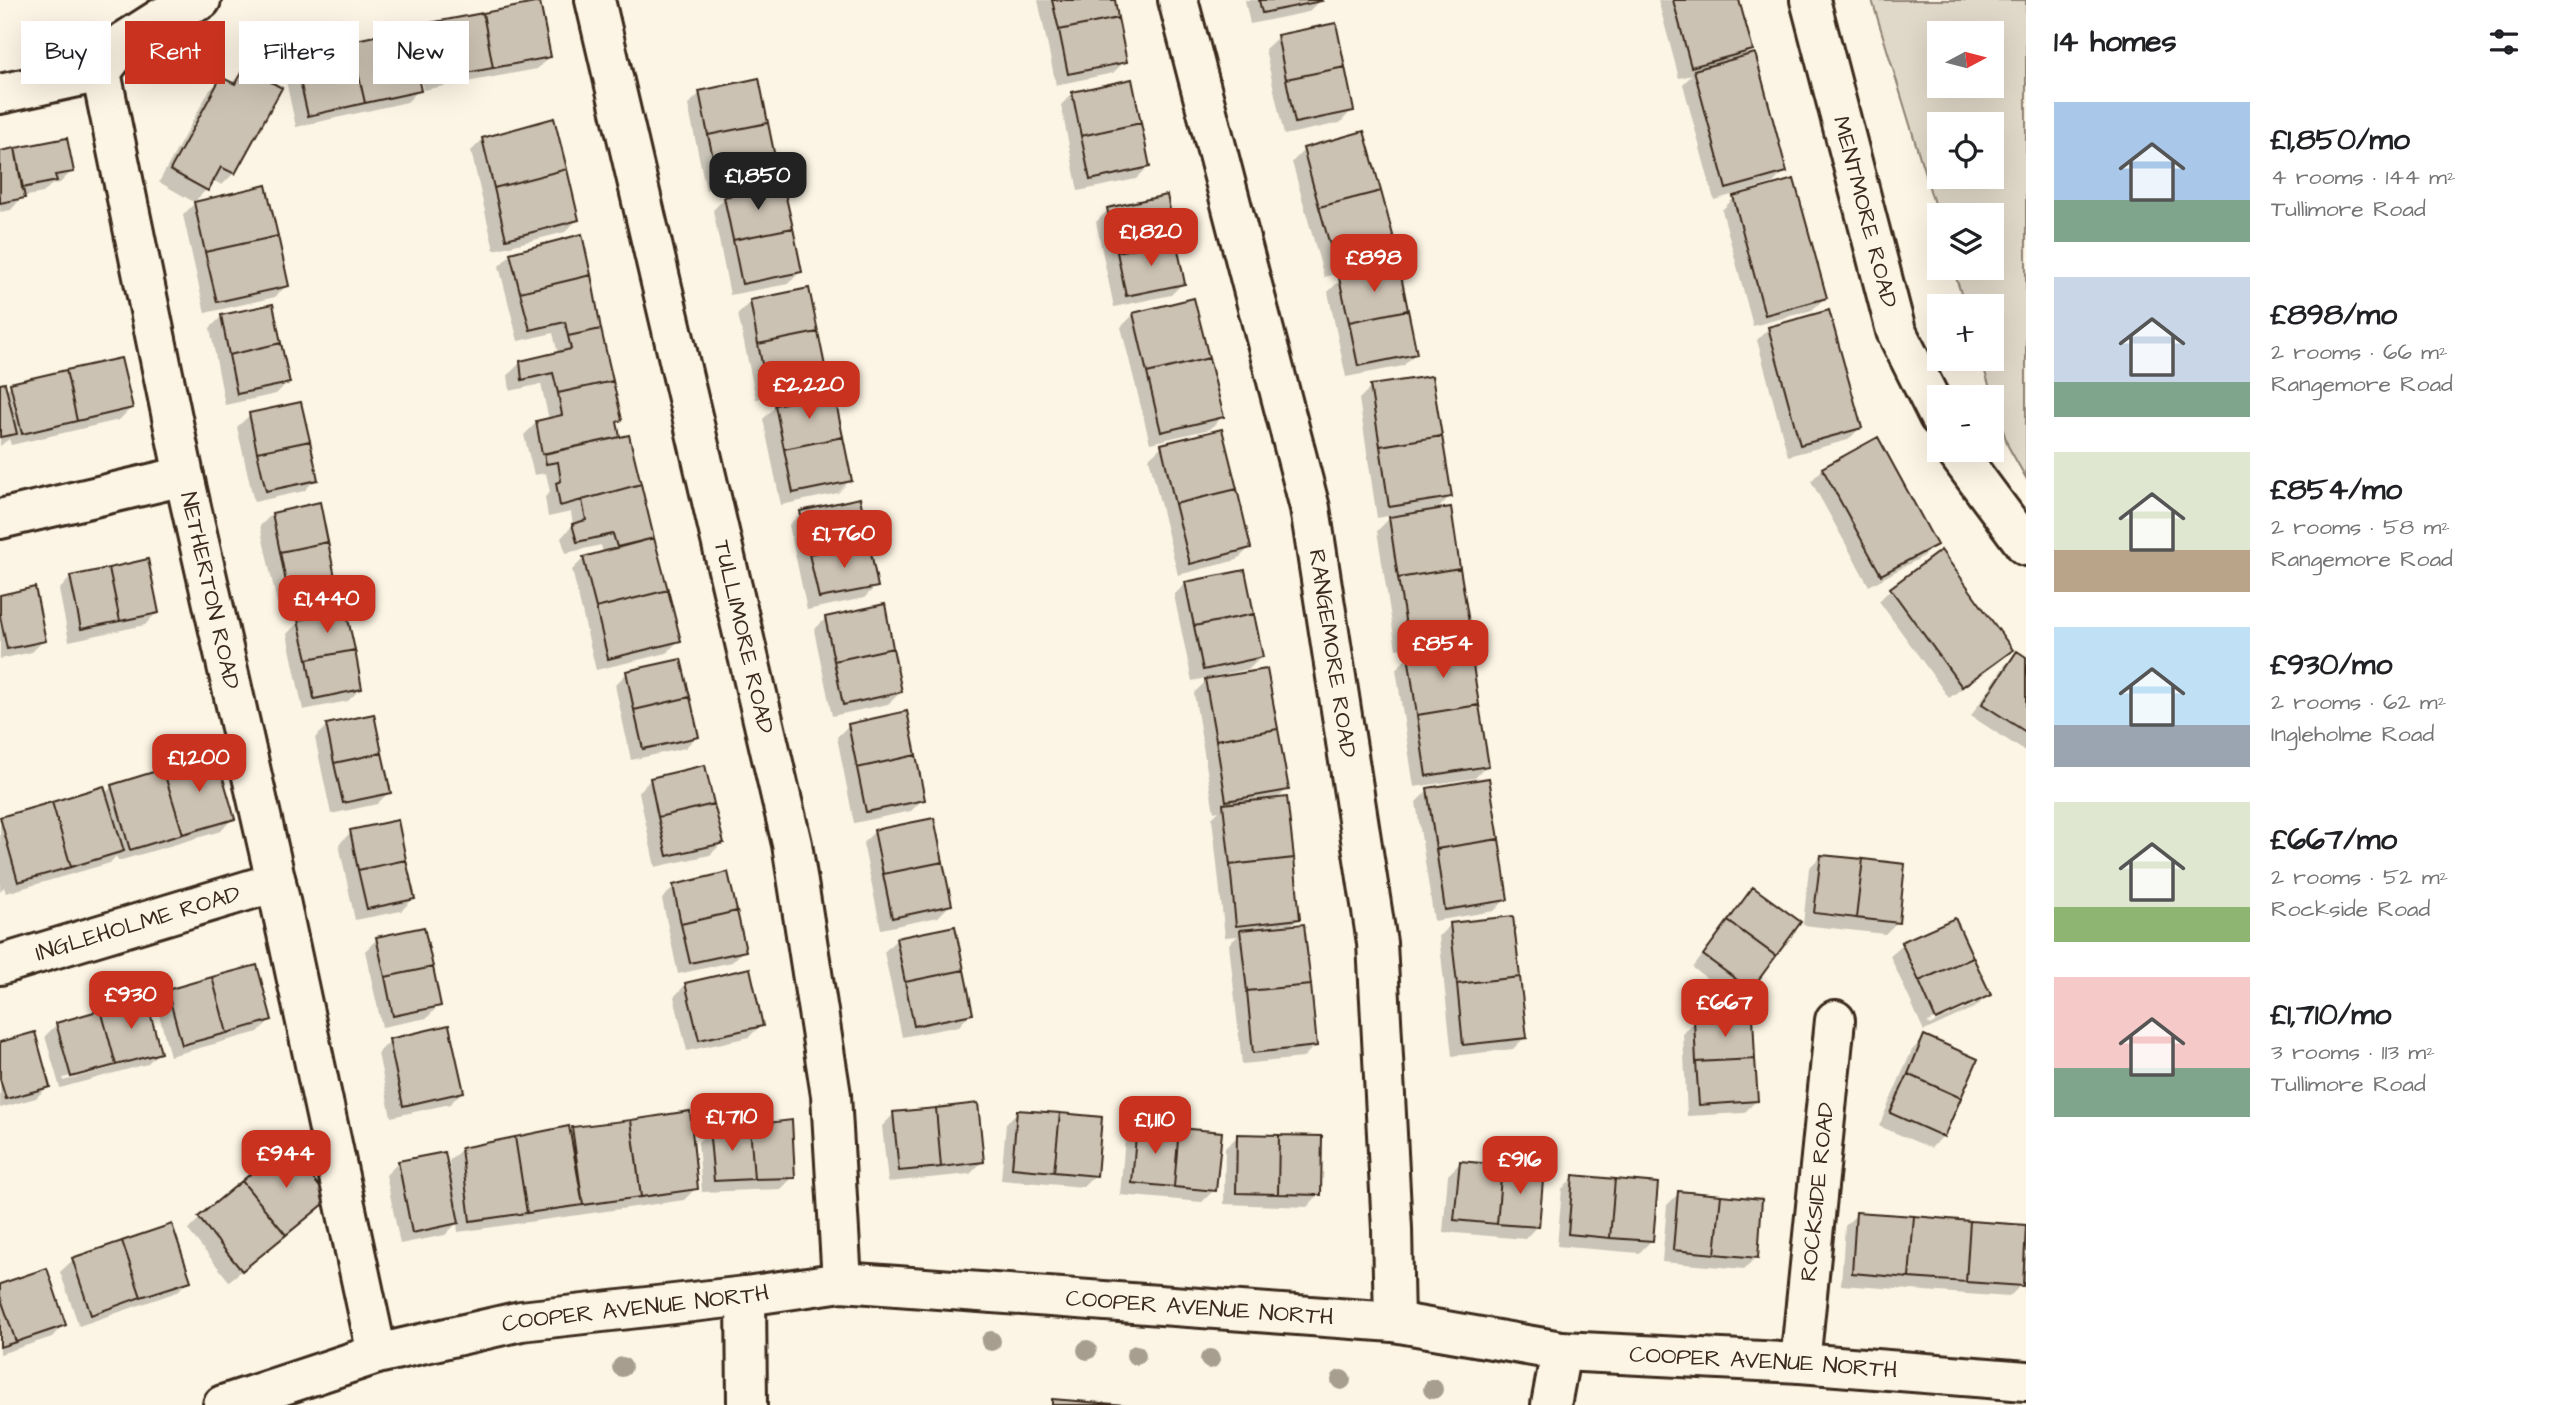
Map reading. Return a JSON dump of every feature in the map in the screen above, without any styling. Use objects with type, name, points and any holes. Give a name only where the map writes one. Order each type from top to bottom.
[{"type":"street","points":[[111,59],[125,41],[184,5],[201,0]]},
{"type":"street","name":"TULLIMORE ROAD","points":[[595,0],[792,844],[831,1095],[842,1283]]},
{"type":"street","name":"RANGEMORE ROAD","points":[[1178,0],[1310,508],[1377,943],[1392,1229],[1394,1322]]},
{"type":"street","name":"MENTMORE ROAD","points":[[1810,0],[1896,331],[1927,394]]},
{"type":"street","points":[[0,94],[46,84]]},
{"type":"street","name":"NETHERTON ROAD","points":[[103,84],[184,476],[276,882],[377,1354]]},
{"type":"street","points":[[1964,462],[2026,546]]},
{"type":"street","points":[[0,519],[184,476]]},
{"type":"street","name":"INGLEHOLME ROAD","points":[[0,965],[276,882]]},
{"type":"street","name":"ROCKSIDE ROAD","points":[[1800,1363],[1835,1020]]},
{"type":"street","name":"COOPER AVENUE NORTH","points":[[223,1405],[377,1354],[521,1321],[842,1283],[1394,1322],[1561,1351],[1800,1363],[2026,1381]]},
{"type":"street","points":[[746,1296],[747,1405]]},
{"type":"street","points":[[1551,1405],[1561,1351]]},
{"type":"shaded area","points":[[1872,0],[2026,0],[2026,478],[2004,433],[2004,385],[1989,385],[1985,371],[2004,371],[2004,294],[1961,294],[1957,280],[2004,280],[2004,203],[1934,203],[1930,189],[2004,189],[2004,112],[1927,112],[1927,181]]},
{"type":"building","points":[[1052,0],[1115,0],[1118,18],[1059,30]]},
{"type":"building","points":[[1259,0],[1321,0],[1322,1],[1262,13]]},
{"type":"building","points":[[1673,0],[1739,0],[1753,50],[1691,67]]},
{"type":"building","points":[[540,2],[551,57],[493,68],[483,13]]},
{"type":"building","points":[[483,13],[493,68],[469,72],[469,21],[440,21]]},
{"type":"building","points":[[1118,18],[1127,62],[1068,74],[1059,30]]},
{"type":"building","points":[[1336,23],[1345,67],[1286,79],[1277,35]]},
{"type":"building","points":[[373,36],[373,84],[420,84],[421,91],[365,103],[359,76],[359,39]]},
{"type":"building","points":[[1755,53],[1787,172],[1726,189],[1694,70]]},
{"type":"building","points":[[1345,67],[1354,111],[1295,123],[1286,79]]},
{"type":"building","points":[[239,76],[239,84],[275,84],[282,88],[235,174],[221,167],[208,191],[170,170],[217,84],[225,84],[225,79],[235,84]]},
{"type":"building","points":[[359,76],[365,103],[308,116],[301,84],[359,84]]},
{"type":"building","points":[[759,78],[768,123],[708,135],[699,91]]},
{"type":"building","points":[[1132,79],[1141,123],[1081,136],[1072,92]]},
{"type":"building","points":[[554,118],[567,169],[494,188],[482,138]]},
{"type":"building","points":[[768,123],[777,167],[718,179],[708,135]]},
{"type":"building","points":[[1141,123],[1150,167],[1090,180],[1081,136]]},
{"type":"building","points":[[1364,131],[1381,191],[1319,207],[1303,148]]},
{"type":"building","points":[[67,138],[74,172],[55,175],[57,181],[22,188],[15,148]]},
{"type":"building","points":[[15,148],[25,198],[0,203],[0,151]]},
{"type":"building","points":[[567,169],[579,220],[506,239],[494,188]]},
{"type":"building","points":[[1794,179],[1827,298],[1765,315],[1733,196]]},
{"type":"building","points":[[783,184],[793,228],[733,240],[724,197]]},
{"type":"building","points":[[266,185],[278,236],[205,252],[194,202]]},
{"type":"building","points":[[1381,191],[1397,250],[1336,266],[1319,207]]},
{"type":"building","points":[[1167,195],[1176,240],[1117,252],[1107,208]]},
{"type":"building","points":[[793,228],[802,272],[742,284],[733,240]]},
{"type":"building","points":[[582,234],[591,275],[520,292],[510,253]]},
{"type":"building","points":[[278,236],[289,286],[217,302],[205,252]]},
{"type":"building","points":[[1176,240],[1185,284],[1126,296],[1117,252]]},
{"type":"building","points":[[1399,266],[1408,310],[1349,322],[1339,278]]},
{"type":"building","points":[[591,275],[601,329],[568,336],[565,322],[530,330],[520,292]]},
{"type":"building","points":[[809,288],[818,332],[758,344],[750,300]]},
{"type":"building","points":[[1194,298],[1209,358],[1147,373],[1133,313]]},
{"type":"building","points":[[273,304],[281,343],[229,355],[221,315]]},
{"type":"building","points":[[1408,310],[1417,354],[1358,366],[1349,322]]},
{"type":"building","points":[[1829,310],[1862,428],[1800,445],[1768,327]]},
{"type":"building","points":[[601,329],[613,381],[558,393],[553,373],[522,380],[520,361],[571,349],[568,336]]},
{"type":"building","points":[[818,332],[827,376],[767,388],[758,344]]},
{"type":"building","points":[[281,343],[290,383],[237,394],[229,355]]},
{"type":"building","points":[[121,358],[133,408],[77,421],[66,370]]},
{"type":"building","points":[[1209,358],[1224,417],[1161,432],[1147,373]]},
{"type":"building","points":[[66,370],[77,421],[22,434],[10,383]]},
{"type":"building","points":[[1432,376],[1442,436],[1380,446],[1370,385]]},
{"type":"building","points":[[613,381],[622,420],[617,422],[620,437],[542,454],[536,421],[562,415],[558,393]]},
{"type":"building","points":[[5,383],[17,434],[0,437],[0,384]]},
{"type":"building","points":[[834,393],[843,437],[784,449],[775,405]]},
{"type":"building","points":[[301,402],[310,441],[257,452],[249,413]]},
{"type":"building","points":[[1222,429],[1237,489],[1175,504],[1161,444]]},
{"type":"building","points":[[629,435],[641,484],[560,506],[556,483],[561,481],[558,462],[546,464],[544,454]]},
{"type":"building","points":[[1442,436],[1452,497],[1389,507],[1380,446]]},
{"type":"building","points":[[843,437],[852,481],[793,493],[784,449]]},
{"type":"building","points":[[1878,437],[1937,545],[1881,575],[1822,468]]},
{"type":"building","points":[[310,441],[318,480],[266,491],[257,452]]},
{"type":"building","points":[[641,484],[654,538],[617,547],[613,534],[577,542],[572,524],[586,520],[582,500]]},
{"type":"building","points":[[1237,489],[1251,548],[1190,564],[1175,504]]},
{"type":"building","points":[[860,498],[869,542],[809,554],[800,511]]},
{"type":"building","points":[[320,502],[328,542],[280,552],[272,513]]},
{"type":"building","points":[[1451,507],[1460,568],[1398,578],[1389,517]]},
{"type":"building","points":[[654,538],[668,590],[596,608],[583,557]]},
{"type":"building","points":[[328,542],[336,582],[288,592],[280,552]]},
{"type":"building","points":[[869,542],[878,587],[819,598],[809,554]]},
{"type":"building","points":[[1941,550],[2013,650],[1962,687],[1890,588]]},
{"type":"building","points":[[148,559],[159,613],[120,621],[109,568]]},
{"type":"building","points":[[109,568],[120,621],[81,629],[70,576]]},
{"type":"building","points":[[1460,568],[1470,629],[1408,638],[1398,578]]},
{"type":"building","points":[[1245,570],[1254,614],[1194,626],[1185,582]]},
{"type":"building","points":[[35,587],[46,641],[7,649],[0,616],[0,595]]},
{"type":"building","points":[[668,590],[681,641],[608,659],[596,608]]},
{"type":"building","points":[[885,604],[893,648],[834,661],[825,617]]},
{"type":"building","points":[[346,610],[355,650],[307,659],[298,620]]},
{"type":"building","points":[[1254,614],[1263,657],[1203,670],[1194,626]]},
{"type":"building","points":[[1470,645],[1479,705],[1417,715],[1408,655]]},
{"type":"building","points":[[893,648],[902,692],[843,705],[834,661]]},
{"type":"building","points":[[355,650],[362,689],[314,699],[307,659]]},
{"type":"building","points":[[2017,651],[2026,657],[2026,732],[1982,704]]},
{"type":"building","points":[[681,659],[690,697],[634,710],[626,671]]},
{"type":"building","points":[[1267,669],[1278,729],[1216,740],[1205,679]]},
{"type":"building","points":[[690,697],[699,737],[643,749],[634,710]]},
{"type":"building","points":[[1479,705],[1489,766],[1426,776],[1417,715]]},
{"type":"building","points":[[907,711],[916,755],[857,768],[848,724]]},
{"type":"building","points":[[374,714],[382,753],[334,763],[326,724]]},
{"type":"building","points":[[1278,729],[1289,790],[1226,801],[1216,740]]},
{"type":"building","points":[[382,753],[391,793],[343,803],[334,763]]},
{"type":"building","points":[[216,754],[235,819],[183,834],[163,769]]},
{"type":"building","points":[[916,755],[925,800],[866,812],[857,768]]},
{"type":"building","points":[[705,765],[714,804],[658,817],[650,778]]},
{"type":"building","points":[[163,769],[183,834],[130,850],[111,785]]},
{"type":"building","points":[[1489,778],[1499,839],[1436,849],[1427,788]]},
{"type":"building","points":[[104,786],[124,851],[71,867],[52,802]]},
{"type":"building","points":[[1287,797],[1294,858],[1230,865],[1223,804]]},
{"type":"building","points":[[52,802],[71,867],[18,882],[0,817]]},
{"type":"building","points":[[714,804],[724,843],[667,856],[658,817]]},
{"type":"building","points":[[934,818],[943,862],[883,874],[874,830]]},
{"type":"building","points":[[398,820],[406,860],[358,870],[350,830]]},
{"type":"building","points":[[1499,839],[1508,900],[1445,910],[1436,849]]},
{"type":"building","points":[[1821,855],[1863,859],[1856,918],[1814,913]]},
{"type":"building","points":[[1294,858],[1300,919],[1236,926],[1230,865]]},
{"type":"building","points":[[1863,859],[1905,864],[1899,923],[1856,918]]},
{"type":"building","points":[[406,860],[415,899],[367,909],[358,870]]},
{"type":"building","points":[[943,862],[952,905],[892,918],[883,874]]},
{"type":"building","points":[[728,872],[737,911],[681,924],[673,885]]},
{"type":"building","points":[[1753,887],[1801,922],[1776,956],[1728,921]]},
{"type":"building","points":[[737,911],[746,951],[690,963],[681,924]]},
{"type":"building","points":[[1513,916],[1520,977],[1457,984],[1450,923]]},
{"type":"building","points":[[1955,918],[1973,957],[1919,981],[1901,942]]},
{"type":"building","points":[[1728,921],[1776,956],[1751,990],[1703,955]]},
{"type":"building","points":[[1304,924],[1311,985],[1247,991],[1240,930]]},
{"type":"building","points":[[955,926],[964,970],[905,982],[896,938]]},
{"type":"building","points":[[424,927],[433,967],[385,977],[376,937]]},
{"type":"building","points":[[1973,957],[1991,995],[1936,1020],[1919,981]]},
{"type":"building","points":[[257,965],[272,1020],[227,1033],[212,977]]},
{"type":"building","points":[[433,967],[441,1006],[393,1016],[385,977]]},
{"type":"building","points":[[750,968],[763,1026],[699,1040],[685,983]]},
{"type":"building","points":[[964,970],[973,1014],[914,1026],[905,982]]},
{"type":"building","points":[[212,977],[227,1033],[182,1045],[167,990]]},
{"type":"building","points":[[1520,977],[1527,1038],[1463,1045],[1457,984]]},
{"type":"building","points":[[1311,985],[1317,1046],[1253,1053],[1247,991]]},
{"type":"building","points":[[146,998],[161,1053],[116,1065],[101,1010]]},
{"type":"building","points":[[101,1010],[116,1065],[71,1077],[56,1023]]},
{"type":"building","points":[[1753,1016],[1755,1059],[1696,1062],[1694,1020]]},
{"type":"building","points":[[449,1025],[464,1092],[403,1106],[389,1039]]},
{"type":"building","points":[[35,1032],[50,1087],[6,1099],[0,1079],[0,1042]]},
{"type":"building","points":[[1924,1035],[1978,1059],[1961,1098],[1908,1074]]},
{"type":"building","points":[[1755,1059],[1758,1101],[1699,1105],[1696,1062]]},
{"type":"building","points":[[1908,1074],[1961,1098],[1944,1137],[1890,1113]]},
{"type":"building","points":[[978,1103],[984,1162],[941,1167],[936,1108]]},
{"type":"building","points":[[936,1108],[941,1167],[899,1171],[893,1112]]},
{"type":"building","points":[[1017,1110],[1060,1113],[1054,1172],[1012,1168]]},
{"type":"building","points":[[690,1111],[698,1189],[641,1197],[631,1120]]},
{"type":"building","points":[[1060,1113],[1102,1117],[1097,1176],[1054,1172]]},
{"type":"building","points":[[631,1120],[641,1197],[583,1205],[572,1127]]},
{"type":"building","points":[[792,1120],[795,1178],[754,1179],[750,1125]]},
{"type":"building","points":[[1137,1124],[1179,1128],[1174,1187],[1132,1183]]},
{"type":"building","points":[[750,1125],[754,1179],[714,1181],[709,1128]]},
{"type":"building","points":[[569,1126],[583,1205],[527,1213],[515,1137]]},
{"type":"building","points":[[1179,1128],[1222,1132],[1216,1191],[1174,1187]]},
{"type":"building","points":[[1237,1134],[1279,1135],[1278,1194],[1236,1193]]},
{"type":"building","points":[[1279,1135],[1322,1136],[1321,1195],[1278,1194]]},
{"type":"building","points":[[515,1137],[527,1213],[470,1221],[461,1148]]},
{"type":"building","points":[[285,1145],[330,1199],[286,1235],[242,1181]]},
{"type":"building","points":[[445,1152],[459,1223],[412,1233],[398,1161]]},
{"type":"building","points":[[1460,1161],[1502,1165],[1497,1224],[1454,1220]]},
{"type":"building","points":[[1502,1165],[1544,1169],[1539,1227],[1497,1224]]},
{"type":"building","points":[[1573,1175],[1615,1179],[1610,1238],[1568,1234]]},
{"type":"building","points":[[1615,1179],[1658,1183],[1653,1241],[1610,1238]]},
{"type":"building","points":[[242,1181],[286,1235],[242,1271],[198,1217]]},
{"type":"building","points":[[1678,1191],[1721,1195],[1715,1254],[1673,1250]]},
{"type":"building","points":[[1721,1195],[1762,1199],[1758,1258],[1715,1254]]},
{"type":"building","points":[[1856,1212],[1914,1216],[1909,1278],[1852,1273]]},
{"type":"building","points":[[1914,1216],[1970,1221],[1966,1282],[1909,1278]]},
{"type":"building","points":[[1970,1221],[2026,1225],[2023,1286],[1966,1282]]},
{"type":"building","points":[[172,1224],[191,1281],[141,1297],[122,1241]]},
{"type":"building","points":[[122,1241],[141,1297],[91,1315],[72,1258]]},
{"type":"building","points":[[47,1268],[66,1325],[16,1342],[0,1296],[0,1284]]},
{"type":"building","points":[[0,1296],[16,1342],[0,1347]]},
{"type":"building","points":[[1052,1399],[1126,1405],[1052,1405]]}]
